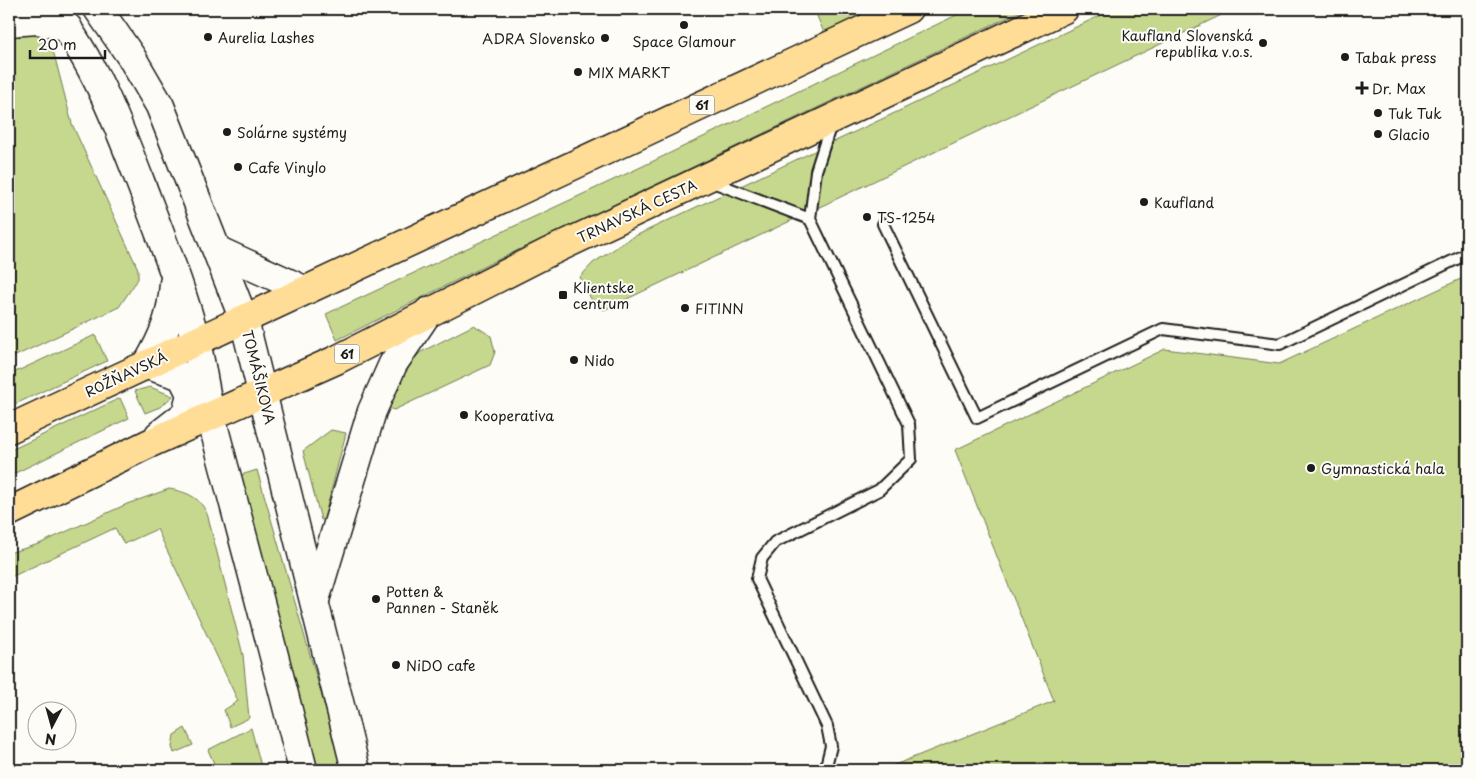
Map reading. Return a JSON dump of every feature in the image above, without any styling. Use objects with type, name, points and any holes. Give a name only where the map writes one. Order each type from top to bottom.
[{"type":"main road","name":"TOMÁŠIKOVA","points":[[98,9],[132,58],[160,106],[219,251],[244,320],[356,770]]},
{"type":"main road","name":"61","points":[[244,320],[304,290],[908,9]]},
{"type":"main road","name":"TRNAVSKÁ CESTA","points":[[211,415],[336,360],[428,312],[1064,9]]},
{"type":"main road","points":[[9,22],[60,18],[95,78],[122,134],[175,274],[196,342],[211,415],[278,664],[303,770]]},
{"type":"main road","points":[[219,251],[304,290]]},
{"type":"main road","points":[[148,444],[186,414],[191,394],[182,376],[147,365],[161,341],[172,310],[175,274]]},
{"type":"main road","points":[[315,602],[379,394],[394,364],[428,312]]},
{"type":"main road","name":"ROŽŇAVSKÁ","points":[[9,429],[244,320]]},
{"type":"main road","name":"61","points":[[9,512],[211,415]]},
{"type":"lane","points":[[825,770],[832,746],[827,726],[758,579],[762,558],[775,542],[879,490],[911,459],[909,424],[810,218],[816,171],[833,119]]},
{"type":"lane","points":[[704,179],[810,218]]},
{"type":"lane","points":[[883,224],[976,418],[1163,329],[1280,344],[1467,254]]},
{"type":"green space","points":[[814,9],[880,9],[825,35]]},
{"type":"green space","points":[[969,9],[1025,9],[491,263],[337,340],[326,314],[641,167]]},
{"type":"green space","points":[[1114,9],[1234,9],[604,310],[591,299],[580,277],[593,263],[631,238]]},
{"type":"green space","points":[[9,30],[38,36],[54,54],[72,124],[138,269],[138,279],[119,307],[9,359]]},
{"type":"green space","points":[[1467,276],[1467,770],[882,770],[1054,701],[955,450],[1165,349],[1279,364]]},
{"type":"green space","points":[[474,325],[491,336],[495,352],[490,365],[394,410],[385,407],[405,367],[421,352]]},
{"type":"green space","points":[[95,335],[107,361],[9,407],[9,375]]},
{"type":"green space","points":[[150,387],[173,396],[160,407],[145,413],[135,391]]},
{"type":"green space","points":[[120,398],[129,418],[9,476],[9,451]]},
{"type":"green space","points":[[331,430],[346,433],[324,519],[321,520],[303,451]]},
{"type":"green space","points":[[257,470],[343,770],[316,770],[241,475]]},
{"type":"green space","points":[[169,489],[193,497],[202,505],[208,517],[243,655],[249,718],[230,727],[224,710],[238,701],[157,529],[124,544],[115,528],[9,578],[9,553],[39,544],[127,504]]},
{"type":"green space","points":[[185,728],[193,745],[174,753],[172,747],[174,735]]},
{"type":"green space","points":[[251,728],[262,770],[217,770],[208,750]]},
{"type":"place","name":"Space Glamour","points":[[684,25]]},
{"type":"place","name":"Aurelia Lashes","points":[[208,37]]},
{"type":"place","name":"ADRA Slovensko","points":[[605,38]]},
{"type":"place","name":"Kaufland Slovenská republika v.o.s.","points":[[1263,43]]},
{"type":"place","name":"Tabak press","points":[[1345,57]]},
{"type":"place","name":"MIX MARKT","points":[[578,72]]},
{"type":"place","name":"Dr. Max","points":[[1362,88]]},
{"type":"place","name":"Tuk Tuk","points":[[1378,113]]},
{"type":"place","name":"Solárne systémy","points":[[227,132]]},
{"type":"place","name":"Glacio","points":[[1378,134]]},
{"type":"place","name":"Cafe Vinylo","points":[[238,167]]},
{"type":"place","name":"Kaufland","points":[[1144,202]]},
{"type":"place","name":"TS-1254","points":[[867,217]]},
{"type":"place","name":"Klientske centrum","points":[[563,295]]},
{"type":"place","name":"FITINN","points":[[685,308]]},
{"type":"place","name":"Nido","points":[[574,360]]},
{"type":"place","name":"Kooperativa","points":[[464,415]]},
{"type":"place","name":"Gymnastická hala","points":[[1311,468]]},
{"type":"place","name":"Potten & Pannen - Staněk","points":[[376,599]]},
{"type":"place","name":"NiDO cafe","points":[[396,665]]}]
